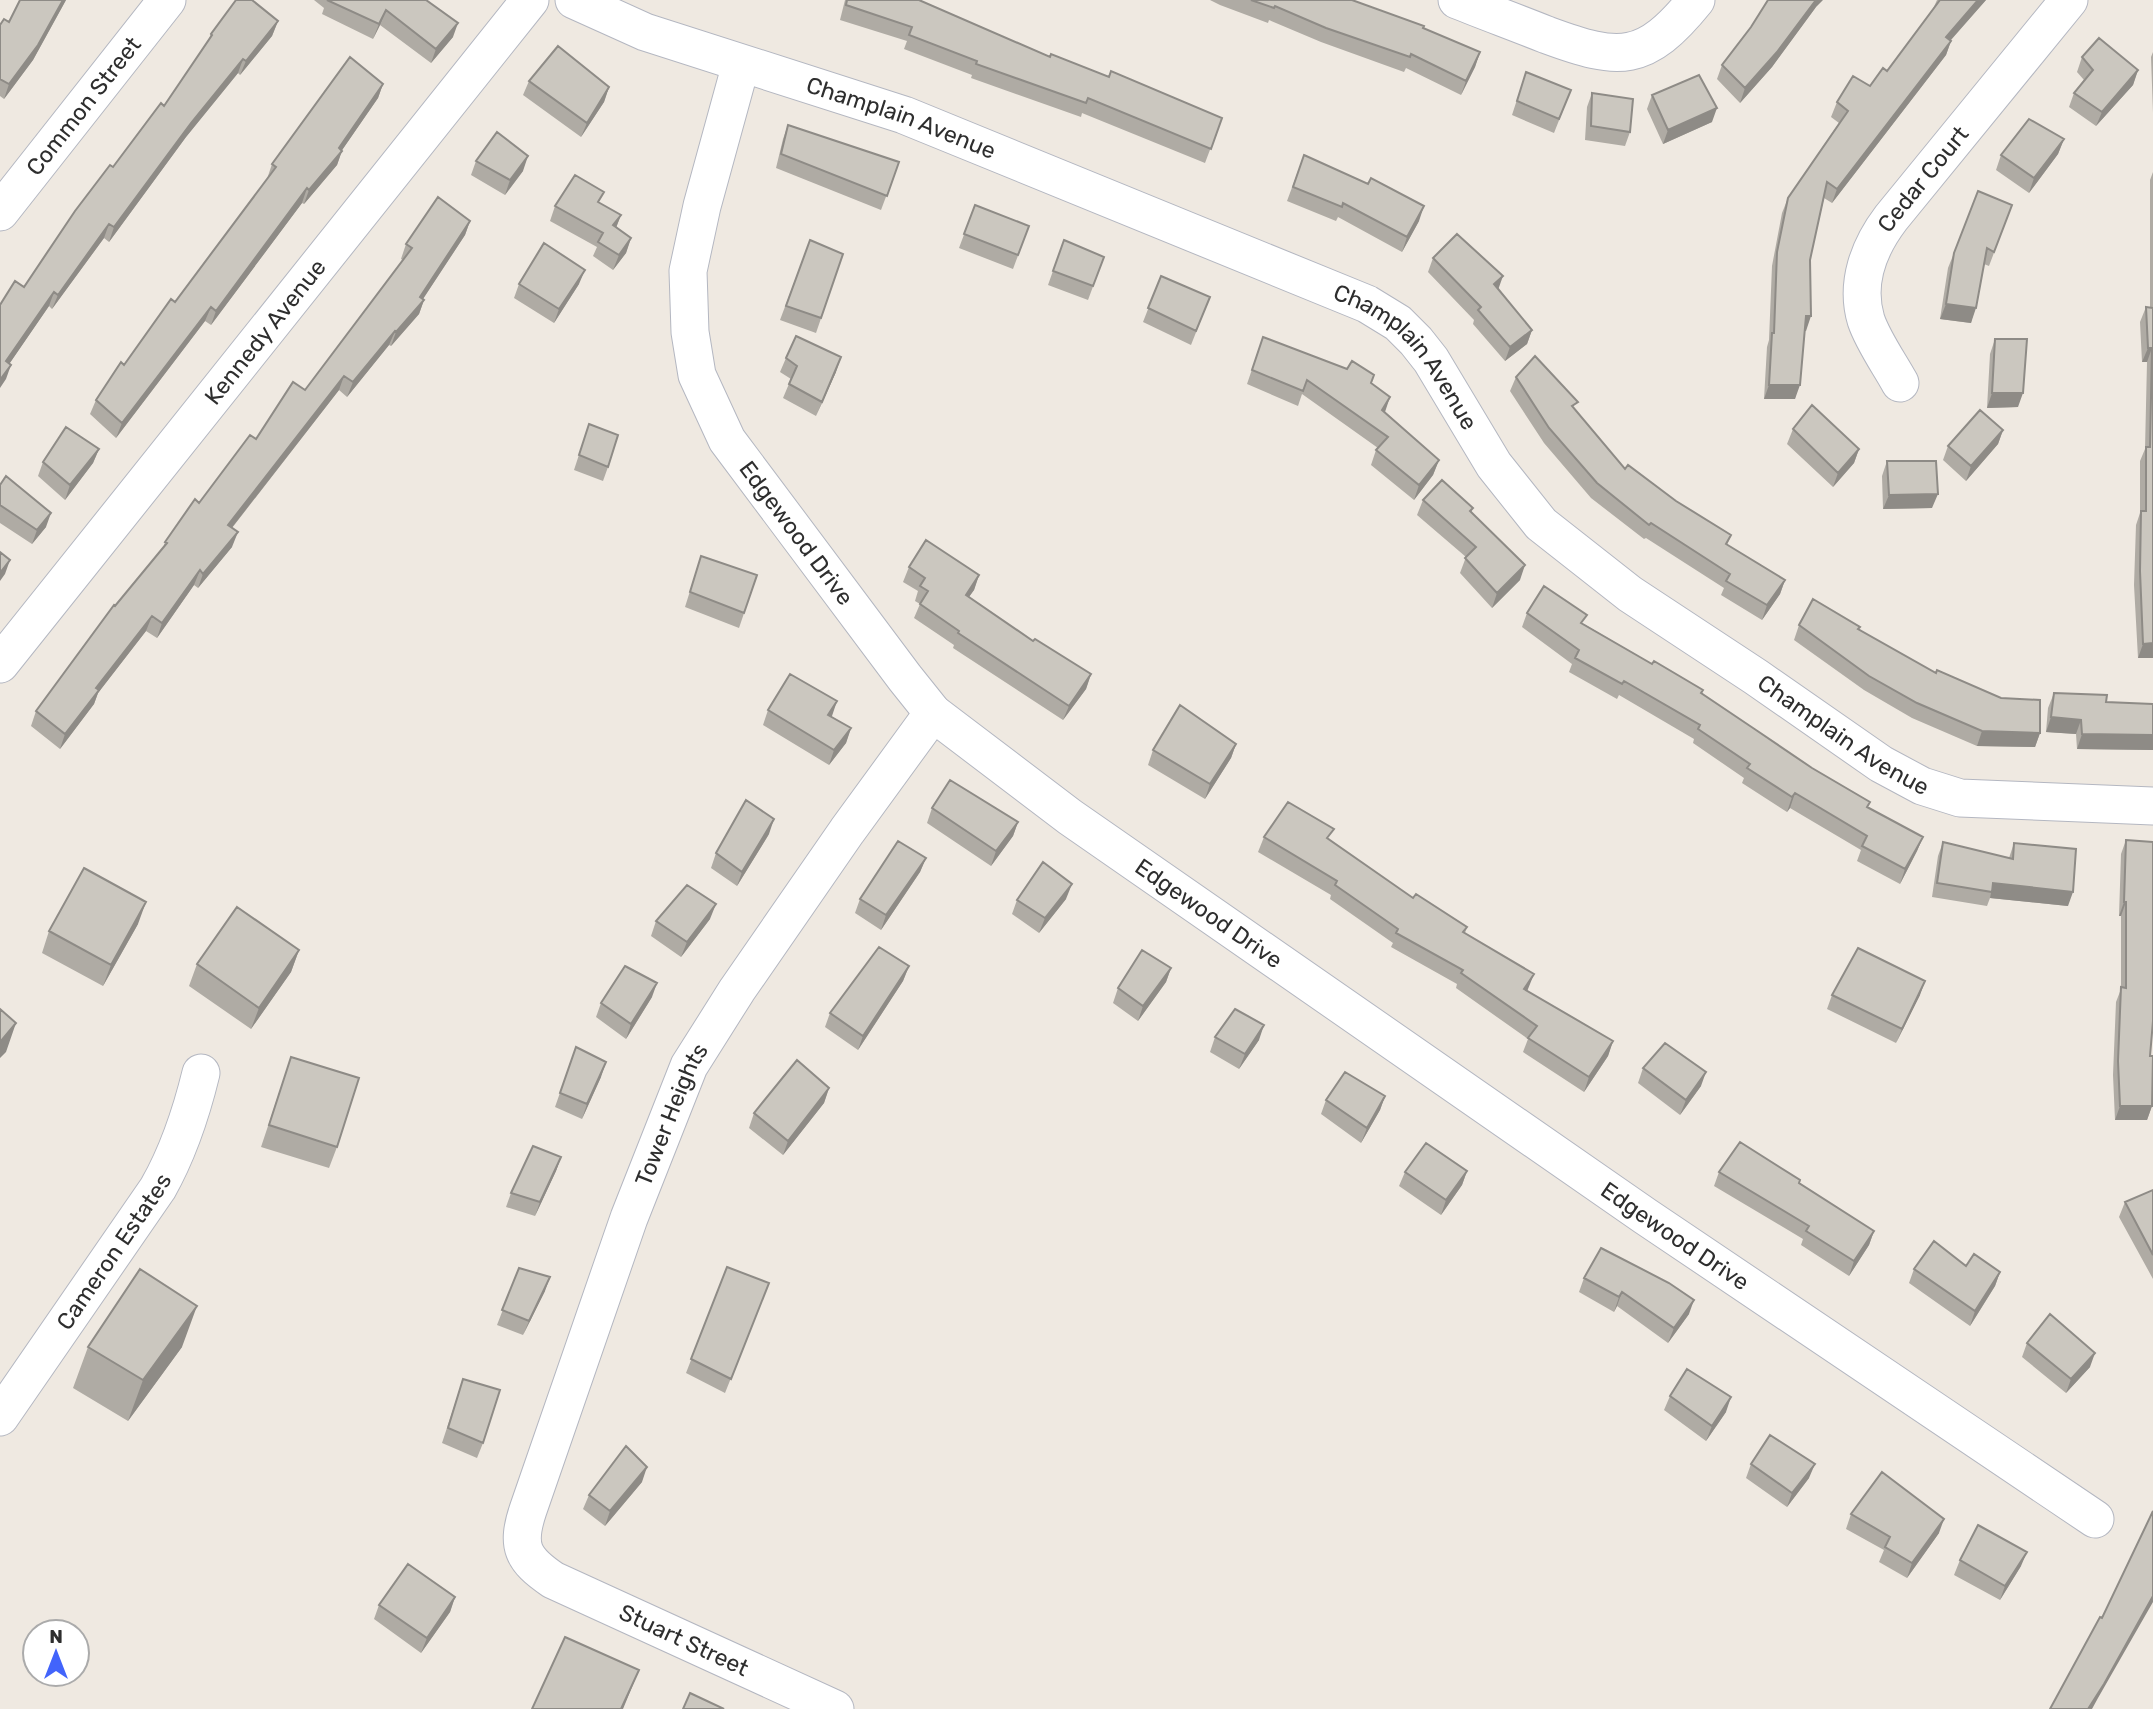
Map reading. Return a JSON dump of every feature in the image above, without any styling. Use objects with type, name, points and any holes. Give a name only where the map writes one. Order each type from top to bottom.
[{"type":"street","name":"Common Street","points":[[0,212],[167,0]]},
{"type":"street","name":"Kennedy Avenue","points":[[0,664],[530,0]]},
{"type":"street","name":"Champlain Avenue","points":[[574,0],[645,32],[904,115],[1384,312],[1421,347],[1494,465],[1541,524],[1630,594],[1868,755],[1908,779],[1937,792],[1976,799],[2153,806]]},
{"type":"street","points":[[1457,0],[1582,48],[1617,53],[1647,46],[1678,23],[1696,0]]},
{"type":"street","name":"Cedar Court","points":[[1900,383],[1867,323],[1863,306],[1863,283],[1871,249],[1891,218],[2069,0]]},
{"type":"street","name":"Edgewood Drive","points":[[741,64],[706,192],[688,271],[690,332],[697,375],[727,440],[933,713],[1070,817],[1645,1216],[2095,1519]]},
{"type":"street","name":"Tower Heights","points":[[535,1566],[527,1559],[522,1546],[524,1520],[629,1219],[689,1066],[768,944],[933,713]]},
{"type":"street","name":"Cameron Estates","points":[[0,1418],[163,1179],[185,1130],[201,1073]]},
{"type":"street","name":"Stuart Street","points":[[535,1566],[553,1580],[835,1709]]},
{"type":"building","points":[[20,0],[63,0],[38,45],[9,84],[0,79],[0,25],[4,19],[9,22]]},
{"type":"building","points":[[236,0],[252,0],[278,21],[191,123],[114,227],[109,224],[58,295],[54,292],[6,361],[11,365],[0,380],[0,305],[15,281],[24,287],[75,211],[110,165],[113,167],[161,103],[164,106]]},
{"type":"building","points":[[327,0],[426,0],[458,23],[436,49],[386,10],[379,24]]},
{"type":"building","points":[[847,0],[919,0],[1050,57],[1051,54],[1109,77],[1111,71],[1222,118],[1211,149],[1088,98],[1086,103],[976,64],[977,61],[909,35],[912,27],[846,5]]},
{"type":"building","points":[[1251,0],[1352,0],[1424,26],[1423,28],[1480,52],[1466,81],[1411,54],[1410,57],[1326,28],[1275,6],[1274,8]]},
{"type":"building","points":[[1768,0],[1816,0],[1777,52],[1745,88],[1722,65]]},
{"type":"building","points":[[1940,0],[1978,0],[1946,37],[1951,41],[1837,189],[1827,182],[1810,260],[1811,316],[1806,316],[1800,385],[1769,385],[1777,252],[1788,198],[1848,111],[1837,102],[1853,76],[1870,86],[1883,68],[1887,71]]},
{"type":"building","points":[[2099,38],[2138,70],[2102,112],[2074,93],[2093,70],[2082,57]]},
{"type":"building","points":[[558,46],[609,87],[587,123],[529,81]]},
{"type":"building","points":[[350,57],[383,84],[339,148],[342,151],[309,190],[307,188],[216,311],[211,307],[122,423],[96,400],[121,362],[124,365],[171,299],[175,302],[276,167],[272,164]]},
{"type":"building","points":[[1526,72],[1571,90],[1559,119],[1517,101]]},
{"type":"building","points":[[1699,75],[1717,108],[1668,130],[1652,95]]},
{"type":"building","points":[[1592,93],[1633,99],[1630,132],[1591,126]]},
{"type":"building","points":[[2029,119],[2064,139],[2034,178],[2001,155]]},
{"type":"building","points":[[788,125],[899,162],[887,196],[781,154]]},
{"type":"building","points":[[497,132],[528,156],[510,180],[476,161]]},
{"type":"building","points":[[1304,155],[1368,184],[1371,178],[1424,206],[1407,237],[1343,203],[1342,207],[1293,187]]},
{"type":"building","points":[[575,175],[604,192],[598,202],[621,215],[613,225],[631,238],[619,255],[598,242],[603,233],[555,206]]},
{"type":"building","points":[[1978,191],[2012,205],[1994,252],[1987,248],[1976,308],[1946,304],[1954,253]]},
{"type":"building","points":[[438,197],[470,221],[420,297],[424,300],[353,382],[344,376],[228,525],[238,532],[203,574],[200,570],[162,623],[152,616],[96,688],[99,690],[65,734],[36,711],[114,605],[167,543],[165,542],[195,499],[199,503],[250,435],[256,439],[293,382],[305,390],[412,248],[406,244]]},
{"type":"building","points":[[975,205],[1029,226],[1018,255],[964,234]]},
{"type":"building","points":[[1457,234],[1503,276],[1494,284],[1532,330],[1510,347],[1478,310],[1481,307],[1433,258]]},
{"type":"building","points":[[810,240],[843,254],[821,318],[786,306]]},
{"type":"building","points":[[1064,240],[1104,257],[1093,286],[1053,271]]},
{"type":"building","points":[[544,243],[585,270],[559,309],[519,284]]},
{"type":"building","points":[[1161,276],[1210,297],[1196,331],[1148,308]]},
{"type":"building","points":[[2146,307],[2153,308],[2153,643],[2143,644],[2141,511],[2146,511],[2146,447],[2150,447],[2152,348],[2148,348]]},
{"type":"building","points":[[796,336],[841,357],[822,402],[789,384],[797,366],[786,358]]},
{"type":"building","points":[[1263,337],[1347,369],[1352,361],[1374,375],[1371,383],[1390,397],[1382,410],[1439,460],[1419,485],[1376,450],[1388,437],[1307,380],[1303,391],[1252,370]]},
{"type":"building","points":[[1995,339],[2027,339],[2023,393],[1992,393]]},
{"type":"building","points":[[1535,356],[1578,402],[1572,406],[1625,469],[1628,465],[1676,501],[1731,535],[1726,544],[1785,580],[1767,605],[1726,581],[1730,574],[1651,523],[1649,525],[1597,483],[1549,428],[1516,377]]},
{"type":"building","points":[[1812,405],[1859,449],[1838,473],[1793,429]]},
{"type":"building","points":[[1980,410],[2003,430],[1971,466],[1948,446]]},
{"type":"building","points":[[589,424],[618,435],[608,467],[579,455]]},
{"type":"building","points":[[66,427],[99,449],[70,485],[43,462]]},
{"type":"building","points":[[1887,461],[1936,461],[1938,494],[1889,495]]},
{"type":"building","points":[[6,476],[51,513],[37,530],[0,505],[0,485]]},
{"type":"building","points":[[1442,480],[1473,508],[1470,511],[1525,565],[1497,593],[1465,558],[1476,547],[1423,500]]},
{"type":"building","points":[[926,540],[979,575],[966,595],[1033,641],[1035,639],[1091,674],[1069,706],[958,633],[959,631],[920,604],[928,591],[920,586],[925,578],[909,567]]},
{"type":"building","points":[[0,552],[10,560],[0,573]]},
{"type":"building","points":[[701,556],[757,575],[744,613],[690,592]]},
{"type":"building","points":[[1544,586],[1587,615],[1581,623],[1703,690],[1701,693],[1812,768],[1870,802],[1867,807],[1923,837],[1905,869],[1862,846],[1867,836],[1795,793],[1792,797],[1747,768],[1750,764],[1698,729],[1700,725],[1624,681],[1622,684],[1575,658],[1579,650],[1527,613]]},
{"type":"building","points":[[1813,599],[1860,627],[1858,629],[1936,673],[1937,670],[2001,698],[2040,700],[2040,733],[1982,731],[1917,703],[1869,676],[1799,625]]},
{"type":"building","points":[[790,674],[837,701],[828,715],[851,728],[834,750],[768,710]]},
{"type":"building","points":[[2054,693],[2107,695],[2106,702],[2153,704],[2153,735],[2082,734],[2081,720],[2051,717]]},
{"type":"building","points":[[1180,705],[1236,744],[1210,784],[1153,750]]},
{"type":"building","points":[[950,780],[1018,822],[996,851],[932,808]]},
{"type":"building","points":[[746,800],[774,819],[742,872],[716,853]]},
{"type":"building","points":[[1288,802],[1334,829],[1327,838],[1413,898],[1416,894],[1467,927],[1463,932],[1534,974],[1524,989],[1613,1041],[1589,1077],[1528,1038],[1537,1026],[1461,973],[1463,970],[1396,933],[1398,929],[1335,885],[1337,881],[1264,837]]},
{"type":"building","points":[[2126,840],[2153,842],[2153,1021],[2150,1056],[2153,1056],[2152,1106],[2120,1106],[2118,1061],[2121,987],[2126,988]]},
{"type":"building","points":[[898,841],[926,858],[886,915],[860,899]]},
{"type":"building","points":[[1943,842],[2013,859],[2014,843],[2076,849],[2073,892],[1993,883],[1992,892],[1937,883]]},
{"type":"building","points":[[1043,862],[1072,884],[1045,918],[1017,900]]},
{"type":"building","points":[[84,868],[146,902],[111,965],[49,931]]},
{"type":"building","points":[[687,885],[716,904],[687,942],[656,921]]},
{"type":"building","points":[[237,907],[299,950],[259,1008],[197,964]]},
{"type":"building","points":[[879,947],[909,966],[863,1036],[830,1013]]},
{"type":"building","points":[[1858,948],[1925,981],[1902,1029],[1832,995]]},
{"type":"building","points":[[1142,950],[1171,968],[1143,1006],[1118,988]]},
{"type":"building","points":[[625,966],[657,983],[631,1024],[601,1003]]},
{"type":"building","points":[[0,1009],[16,1023],[0,1042]]},
{"type":"building","points":[[1235,1009],[1264,1025],[1245,1054],[1215,1037]]},
{"type":"building","points":[[1665,1043],[1706,1072],[1686,1100],[1643,1068]]},
{"type":"building","points":[[576,1047],[606,1062],[587,1104],[560,1093]]},
{"type":"building","points":[[291,1057],[359,1078],[337,1147],[269,1125]]},
{"type":"building","points":[[797,1060],[829,1088],[788,1141],[754,1113]]},
{"type":"building","points":[[1345,1072],[1385,1096],[1367,1128],[1326,1100]]},
{"type":"building","points":[[1740,1142],[1874,1231],[1854,1261],[1806,1231],[1809,1226],[1719,1172]]},
{"type":"building","points":[[1426,1143],[1467,1171],[1446,1200],[1405,1172]]},
{"type":"building","points":[[533,1146],[561,1157],[540,1202],[511,1193]]},
{"type":"building","points":[[2153,1190],[2153,1255],[2125,1202]]},
{"type":"building","points":[[1934,1241],[1966,1266],[1974,1254],[2000,1272],[1975,1311],[1914,1269]]},
{"type":"building","points":[[1601,1248],[1669,1283],[1694,1300],[1674,1328],[1622,1292],[1619,1297],[1584,1278]]},
{"type":"building","points":[[727,1267],[769,1283],[731,1379],[691,1359]]},
{"type":"building","points":[[519,1268],[550,1277],[529,1321],[502,1310]]},
{"type":"building","points":[[140,1269],[197,1306],[143,1380],[88,1347]]},
{"type":"building","points":[[2050,1314],[2095,1353],[2071,1379],[2027,1343]]},
{"type":"building","points":[[1687,1369],[1731,1397],[1712,1426],[1670,1396]]},
{"type":"building","points":[[463,1379],[500,1390],[483,1443],[448,1428]]},
{"type":"building","points":[[1770,1435],[1815,1464],[1792,1493],[1751,1464]]},
{"type":"building","points":[[626,1446],[647,1467],[610,1511],[589,1495]]},
{"type":"building","points":[[1882,1472],[1944,1519],[1912,1563],[1885,1547],[1890,1537],[1851,1514]]},
{"type":"building","points":[[2153,1511],[2153,1596],[2088,1709],[2050,1709],[2100,1617],[2102,1618]]},
{"type":"building","points":[[1978,1525],[2027,1552],[2005,1586],[1960,1560]]},
{"type":"building","points":[[408,1564],[455,1597],[427,1638],[379,1605]]},
{"type":"building","points":[[565,1637],[639,1670],[621,1709],[532,1709]]},
{"type":"building","points":[[690,1693],[724,1709],[683,1709]]}]
